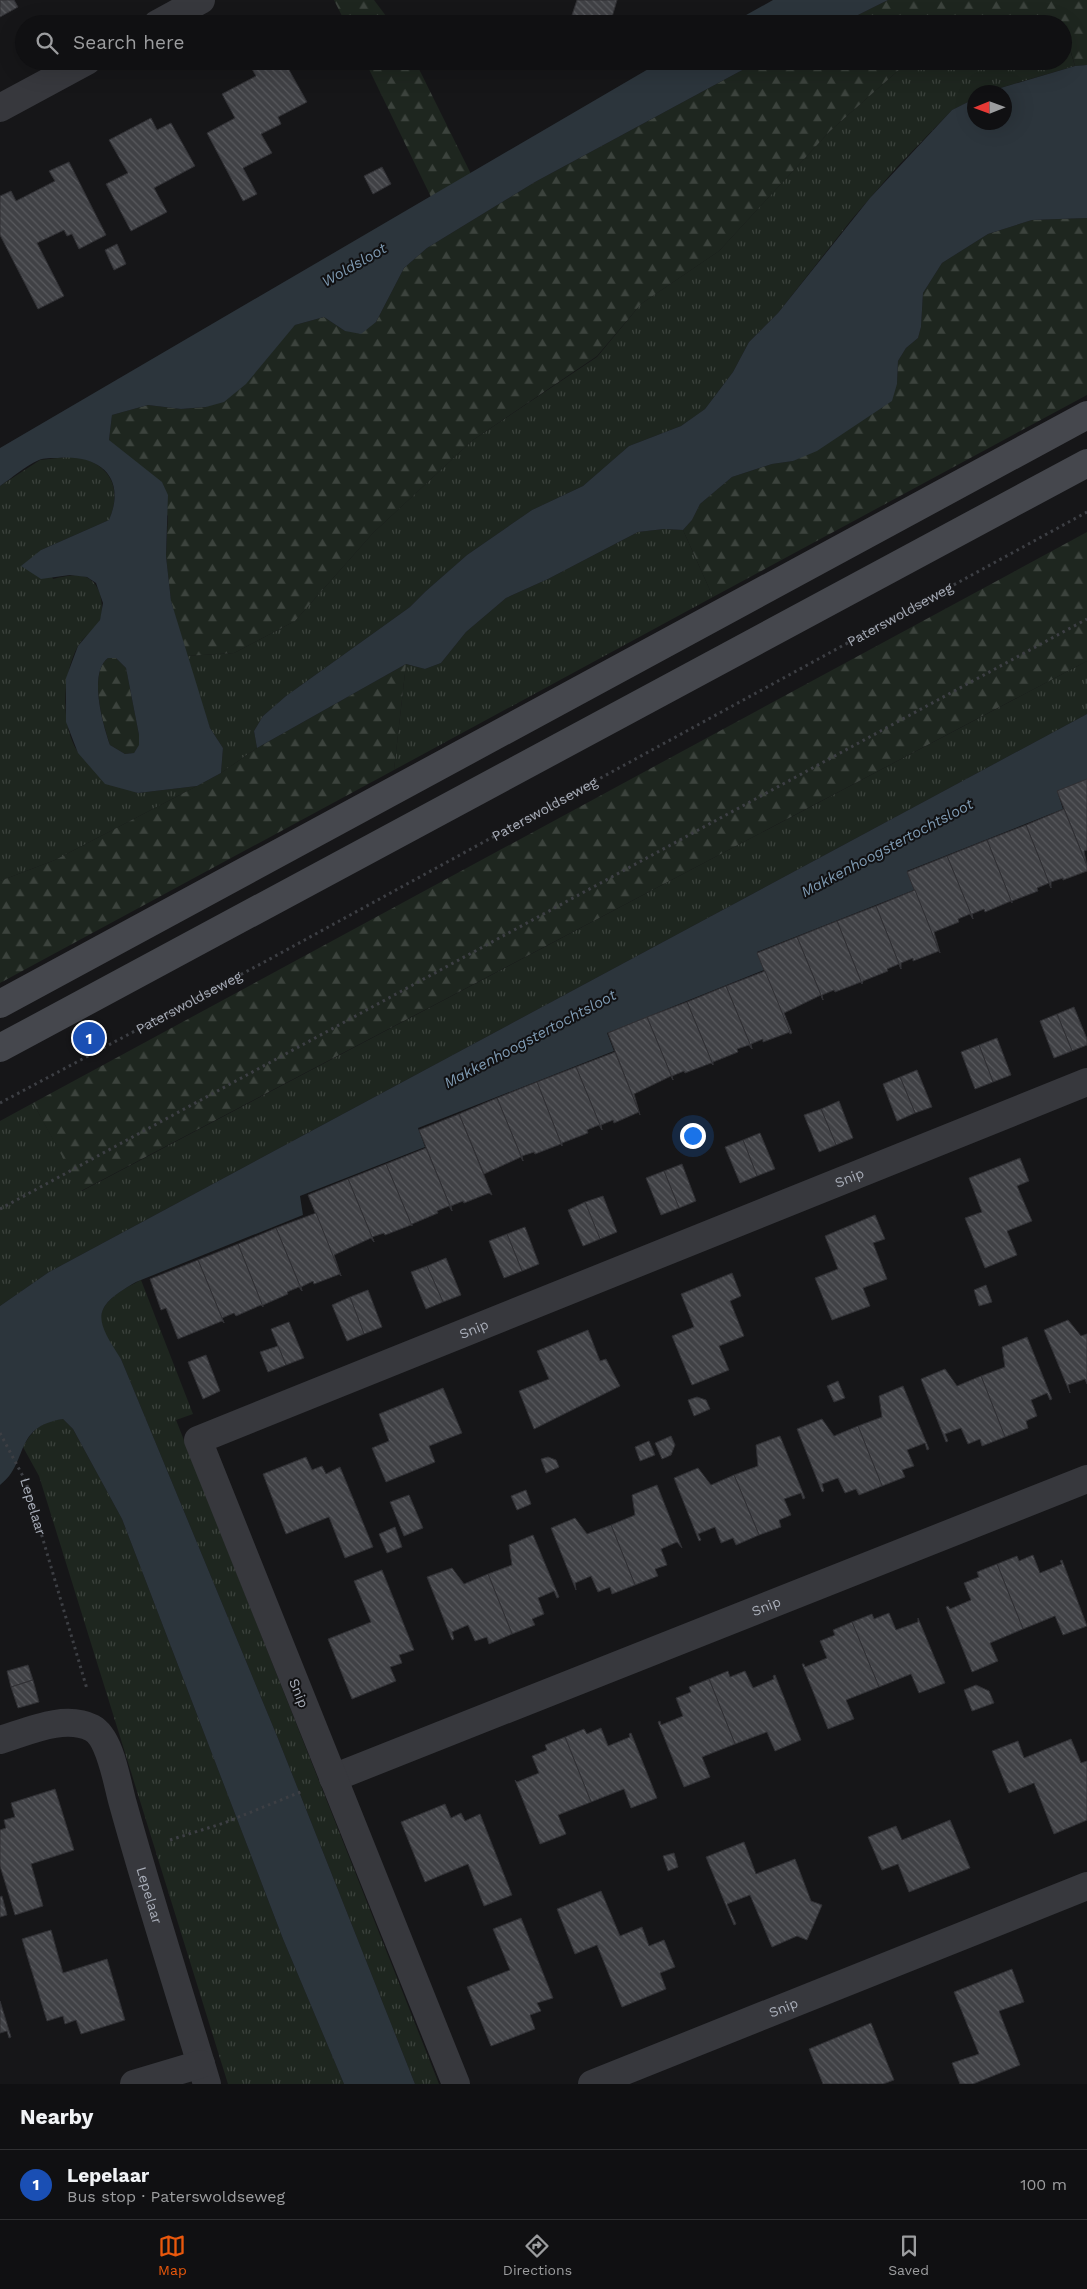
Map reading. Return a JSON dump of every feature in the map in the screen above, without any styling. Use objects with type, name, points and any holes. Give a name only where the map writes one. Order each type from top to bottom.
[{"type":"main road","points":[[0,1004],[1087,415]]},
{"type":"main road","points":[[0,1048],[1087,463]]},
{"type":"street","points":[[174,15],[201,0]]},
{"type":"street","points":[[0,108],[70,70]]},
{"type":"street","name":"Snip","points":[[456,2084],[198,1440],[1087,1082]]},
{"type":"street","name":"Snip","points":[[333,1778],[1087,1479]]},
{"type":"street","points":[[0,1740],[54,1724],[78,1723],[94,1729]]},
{"type":"street","name":"Lepelaar","points":[[94,1729],[106,1743],[136,1851],[204,2074],[134,2084]]},
{"type":"street","name":"Snip","points":[[592,2084],[1087,1886]]},
{"type":"path","name":"Paterswoldseweg","points":[[0,1103],[277,955],[1087,512]]},
{"type":"path","points":[[0,1209],[1087,619]]},
{"type":"path","name":"Lepelaar","points":[[0,1433],[26,1482],[87,1685],[94,1729]]},
{"type":"path","points":[[136,1851],[224,1823],[307,1789]]},
{"type":"green space","points":[[334,0],[374,0],[385,15],[342,15]]},
{"type":"green space","points":[[888,0],[1087,0],[1087,65],[1075,66],[1072,56],[1072,15],[858,15]]},
{"type":"green space","points":[[369,70],[419,70],[471,174],[431,197]]},
{"type":"green space","points":[[742,70],[899,70],[830,131],[719,251],[641,304],[597,356],[473,440],[373,533],[295,621],[234,653],[186,656],[171,601],[166,556],[168,516],[109,440],[112,415],[148,405],[181,409],[206,407],[270,353],[295,325],[324,317],[345,331],[376,322],[404,268],[427,248],[535,182]]},
{"type":"green space","points":[[899,70],[1061,70],[1010,85],[967,85],[967,102],[952,110],[896,168],[852,219],[778,313],[749,342],[733,372],[705,409],[681,426],[629,446],[583,486],[532,510],[467,555],[410,607],[286,696],[263,716],[254,731],[257,748],[221,773],[223,748],[210,728],[186,656],[234,653],[295,621],[373,533],[473,440],[597,357],[641,304],[719,251],[830,131]]},
{"type":"green space","points":[[1087,218],[1087,395],[713,597],[683,530],[692,520],[700,504],[732,477],[772,464],[793,461],[897,384],[898,361],[906,348],[918,338],[921,327],[923,293],[942,263],[988,234],[1032,220]]},
{"type":"green space","points":[[75,456],[97,465],[105,471],[114,487],[115,497],[109,520],[41,550],[53,579],[75,575],[87,577],[97,586],[101,600],[100,620],[78,646],[66,685],[66,714],[72,741],[82,756],[138,793],[197,786],[55,860],[0,881],[0,486],[40,460]]},
{"type":"green space","points":[[664,529],[683,530],[713,597],[394,770],[406,664],[425,669],[441,663],[466,632],[506,598],[548,579],[638,532]]},
{"type":"green space","points":[[1087,532],[1087,661],[81,1191],[33,1103]]},
{"type":"green space","points":[[108,658],[116,658],[126,668],[140,745],[134,753],[125,754],[110,745],[104,725],[98,687],[102,665]]},
{"type":"green space","points":[[1087,661],[1087,714],[49,1272],[0,1306],[0,1121],[33,1103],[82,1191]]},
{"type":"green space","points":[[406,664],[394,770],[0,983],[0,881],[55,860],[197,786],[221,773],[257,748]]},
{"type":"green space","points":[[141,1280],[193,1414],[176,1420],[439,2084],[415,2084],[277,1736],[121,1359],[103,1334],[100,1321],[106,1305],[118,1293]]},
{"type":"green space","points":[[63,1419],[73,1429],[122,1519],[283,1939],[344,2084],[228,2084],[39,1476],[23,1447],[39,1427],[49,1422]]},
{"type":"water","points":[[773,0],[888,0],[858,15],[746,15]]},
{"type":"water","points":[[1087,65],[1087,218],[1032,220],[988,234],[942,263],[923,293],[921,327],[918,338],[906,348],[898,361],[897,384],[892,401],[817,451],[793,461],[772,464],[732,477],[700,504],[692,520],[683,530],[664,529],[638,532],[548,579],[506,598],[466,632],[441,663],[425,669],[406,664],[257,748],[254,731],[263,716],[286,696],[410,607],[467,555],[532,510],[583,486],[629,446],[681,426],[705,409],[733,372],[749,342],[778,313],[870,198],[952,110],[967,102],[967,130],[1012,130],[1011,85],[1061,70],[1072,70],[1072,67]]},
{"type":"water","name":"Woldsloot","points":[[647,70],[742,70],[535,182],[427,248],[404,268],[376,322],[361,334],[345,331],[324,317],[295,325],[246,384],[224,402],[206,407],[181,409],[148,405],[112,415],[109,440],[162,482],[168,495],[166,556],[171,601],[210,728],[223,748],[221,773],[197,786],[138,793],[105,784],[78,753],[66,722],[66,678],[78,646],[100,620],[103,603],[96,583],[87,577],[70,575],[41,579],[21,566],[41,550],[109,520],[114,505],[115,492],[112,481],[106,472],[86,460],[51,458],[41,459],[0,486],[0,448]],"holes":[[[108,658],[116,658],[126,668],[139,735],[139,745],[134,753],[125,754],[110,745],[101,713],[98,687],[102,665]]]},
{"type":"water","name":"Makkenhoogstertochtsloot","points":[[1087,714],[1087,779],[1057,791],[1063,809],[907,871],[914,890],[757,952],[764,970],[607,1033],[614,1051],[418,1128],[425,1147],[300,1196],[303,1215],[136,1282],[121,1291],[104,1307],[101,1315],[106,1334],[121,1359],[277,1736],[415,2084],[344,2084],[283,1939],[122,1519],[73,1429],[63,1419],[47,1423],[36,1429],[29,1437],[9,1476],[0,1485],[0,1306],[49,1272]]},
{"type":"building","points":[[0,0],[14,0],[18,7],[0,17]]},
{"type":"building","points":[[577,0],[617,0],[613,15],[572,15]]},
{"type":"building","points":[[253,70],[289,70],[307,102],[278,117],[281,124],[261,134],[272,153],[243,168],[257,194],[243,201],[207,133],[235,118],[222,94],[256,76]]},
{"type":"building","points":[[151,118],[157,130],[171,123],[195,166],[154,188],[167,212],[131,231],[106,184],[128,173],[109,140]]},
{"type":"building","points":[[69,162],[106,235],[79,249],[72,234],[67,236],[64,230],[37,243],[64,296],[38,309],[0,235],[0,196],[11,191],[16,201],[55,181],[49,171]]},
{"type":"building","points":[[382,167],[391,184],[373,194],[364,176]]},
{"type":"building","points":[[117,244],[126,264],[114,270],[105,250]]},
{"type":"building","points":[[1087,779],[1087,850],[1084,851],[1087,866],[1057,791]]},
{"type":"building","points":[[1064,809],[1087,866],[1087,871],[1063,880],[1063,878],[1051,882],[1051,888],[1026,825]]},
{"type":"building","points":[[1026,825],[1051,888],[1049,883],[1037,888],[1038,891],[1012,901],[1012,903],[987,840]]},
{"type":"building","points":[[987,840],[1012,903],[1011,901],[985,912],[984,909],[972,914],[973,919],[947,856]]},
{"type":"building","points":[[947,856],[973,919],[970,914],[958,919],[959,922],[934,932],[940,953],[907,872]]},
{"type":"building","points":[[915,890],[939,951],[913,961],[913,958],[901,963],[901,969],[876,906]]},
{"type":"building","points":[[876,906],[901,969],[899,964],[887,969],[888,971],[863,981],[862,984],[837,921]]},
{"type":"building","points":[[837,921],[862,984],[861,982],[835,992],[834,990],[822,995],[823,1000],[797,937]]},
{"type":"building","points":[[797,937],[821,995],[784,1013],[792,1033],[790,1034],[757,953]]},
{"type":"building","points":[[765,971],[790,1032],[763,1042],[763,1039],[751,1044],[752,1049],[726,986]]},
{"type":"building","points":[[726,986],[752,1049],[749,1045],[737,1049],[738,1052],[713,1062],[713,1065],[687,1002]]},
{"type":"building","points":[[687,1002],[713,1065],[711,1063],[685,1073],[684,1071],[672,1076],[673,1080],[647,1017]]},
{"type":"building","points":[[1074,1007],[1087,1039],[1087,1045],[1072,1051],[1057,1014]]},
{"type":"building","points":[[1057,1014],[1072,1051],[1054,1058],[1040,1021]]},
{"type":"building","points":[[647,1017],[673,1080],[671,1076],[634,1094],[640,1115],[608,1033]]},
{"type":"building","points":[[997,1038],[1011,1075],[993,1082],[979,1045]]},
{"type":"building","points":[[979,1045],[993,1082],[975,1089],[961,1052]]},
{"type":"building","points":[[615,1052],[639,1112],[614,1123],[613,1120],[601,1125],[602,1130],[576,1067]]},
{"type":"building","points":[[576,1067],[602,1130],[599,1125],[587,1130],[588,1133],[562,1143],[562,1146],[537,1082]]},
{"type":"building","points":[[917,1070],[932,1107],[915,1113],[900,1077]]},
{"type":"building","points":[[900,1077],[915,1113],[897,1121],[883,1084]]},
{"type":"building","points":[[537,1082],[562,1146],[561,1144],[535,1154],[534,1152],[522,1156],[523,1161],[497,1098]]},
{"type":"building","points":[[497,1098],[523,1161],[521,1157],[484,1174],[459,1114]]},
{"type":"building","points":[[839,1101],[853,1138],[836,1145],[821,1109]]},
{"type":"building","points":[[821,1109],[836,1145],[819,1152],[804,1115]]},
{"type":"building","points":[[459,1114],[492,1195],[489,1193],[464,1203],[463,1201],[451,1206],[452,1211],[419,1130]]},
{"type":"building","points":[[760,1133],[775,1169],[757,1176],[743,1140]]},
{"type":"building","points":[[743,1140],[757,1176],[740,1183],[725,1147]]},
{"type":"building","points":[[426,1148],[452,1211],[449,1206],[412,1224],[412,1226],[386,1164]]},
{"type":"building","points":[[1020,1158],[1029,1181],[1017,1186],[1032,1221],[1007,1231],[1017,1255],[985,1268],[965,1218],[982,1212],[969,1178]]},
{"type":"building","points":[[386,1164],[412,1226],[385,1235],[384,1233],[372,1237],[374,1242],[348,1179]]},
{"type":"building","points":[[682,1164],[696,1201],[679,1208],[664,1171]]},
{"type":"building","points":[[664,1171],[679,1208],[661,1215],[646,1178]]},
{"type":"building","points":[[348,1179],[374,1242],[371,1238],[334,1255],[341,1276],[308,1195]]},
{"type":"building","points":[[603,1196],[617,1232],[600,1239],[585,1202]]},
{"type":"building","points":[[585,1202],[600,1239],[583,1246],[568,1210]]},
{"type":"building","points":[[316,1213],[341,1276],[340,1274],[314,1284],[313,1281],[301,1287],[302,1291],[276,1228]]},
{"type":"building","points":[[875,1215],[885,1239],[873,1243],[887,1279],[863,1288],[870,1306],[832,1320],[815,1278],[838,1269],[825,1236]]},
{"type":"building","points":[[525,1227],[539,1264],[522,1271],[507,1234]]},
{"type":"building","points":[[276,1228],[302,1291],[299,1287],[263,1305],[263,1307],[238,1244]]},
{"type":"building","points":[[507,1234],[522,1271],[504,1278],[489,1241]]},
{"type":"building","points":[[238,1244],[263,1307],[261,1305],[236,1316],[234,1313],[222,1318],[224,1323],[198,1260]]},
{"type":"building","points":[[446,1258],[461,1295],[443,1302],[427,1266]]},
{"type":"building","points":[[198,1260],[224,1323],[222,1321],[178,1339],[166,1308],[161,1310],[150,1279]]},
{"type":"building","points":[[427,1266],[443,1302],[426,1309],[411,1272]]},
{"type":"building","points":[[732,1273],[741,1296],[730,1301],[744,1336],[719,1346],[729,1370],[692,1385],[672,1336],[694,1327],[681,1294]]},
{"type":"building","points":[[986,1285],[992,1302],[979,1306],[974,1290]]},
{"type":"building","points":[[368,1290],[382,1327],[364,1334],[350,1297]]},
{"type":"building","points":[[350,1297],[364,1334],[347,1341],[332,1305]]},
{"type":"building","points":[[1068,1320],[1081,1336],[1087,1334],[1087,1384],[1085,1379],[1068,1385],[1070,1393],[1044,1330]]},
{"type":"building","points":[[289,1322],[304,1358],[286,1365],[271,1329]]},
{"type":"building","points":[[588,1330],[600,1361],[606,1359],[620,1386],[534,1429],[519,1391],[549,1379],[537,1351]]},
{"type":"building","points":[[1027,1337],[1052,1399],[1050,1400],[1047,1393],[1031,1400],[1037,1416],[1026,1421],[1028,1428],[1005,1437],[981,1376],[1005,1367],[1002,1347]]},
{"type":"building","points":[[278,1346],[286,1365],[268,1372],[260,1352]]},
{"type":"building","points":[[206,1355],[220,1391],[203,1399],[188,1362]]},
{"type":"building","points":[[945,1369],[957,1386],[981,1376],[1005,1437],[982,1446],[980,1439],[968,1444],[961,1428],[945,1434],[948,1441],[946,1442],[921,1379]]},
{"type":"building","points":[[838,1381],[845,1398],[834,1402],[827,1386]]},
{"type":"building","points":[[903,1386],[929,1449],[927,1450],[925,1443],[907,1450],[914,1466],[902,1470],[905,1477],[882,1486],[858,1426],[882,1417],[879,1396]]},
{"type":"building","points":[[443,1388],[462,1433],[429,1446],[435,1462],[386,1482],[372,1448],[389,1441],[379,1414]]},
{"type":"building","points":[[697,1397],[706,1400],[710,1409],[694,1416],[688,1400]]},
{"type":"building","points":[[822,1419],[834,1436],[858,1426],[882,1486],[859,1495],[856,1489],[845,1493],[838,1478],[822,1484],[824,1491],[822,1492],[797,1429]]},
{"type":"building","points":[[671,1436],[675,1445],[671,1455],[662,1459],[655,1443]]},
{"type":"building","points":[[780,1436],[805,1498],[803,1499],[801,1493],[784,1499],[791,1515],[779,1520],[781,1527],[759,1535],[734,1475],[758,1466],[756,1445]]},
{"type":"building","points":[[649,1441],[655,1455],[640,1461],[635,1447]]},
{"type":"building","points":[[306,1457],[312,1470],[322,1466],[326,1474],[340,1467],[373,1547],[345,1558],[329,1517],[286,1534],[263,1474]]},
{"type":"building","points":[[548,1457],[556,1460],[559,1467],[546,1473],[541,1459]]},
{"type":"building","points":[[698,1468],[711,1485],[734,1475],[759,1535],[736,1545],[733,1538],[721,1543],[715,1527],[698,1534],[701,1540],[699,1541],[674,1478]]},
{"type":"building","points":[[657,1485],[682,1548],[677,1542],[661,1549],[667,1565],[655,1569],[658,1576],[635,1585],[611,1525],[635,1515],[632,1495]]},
{"type":"building","points":[[526,1490],[531,1504],[517,1510],[511,1496]]},
{"type":"building","points":[[409,1495],[423,1528],[404,1536],[390,1502]]},
{"type":"building","points":[[575,1518],[587,1534],[611,1525],[635,1585],[612,1594],[610,1587],[598,1592],[591,1576],[575,1583],[576,1590],[551,1528]]},
{"type":"building","points":[[395,1527],[402,1547],[387,1553],[379,1534]]},
{"type":"building","points":[[533,1535],[559,1597],[557,1598],[554,1591],[538,1598],[544,1614],[532,1619],[535,1625],[512,1634],[488,1574],[512,1565],[509,1545]]},
{"type":"building","points":[[1033,1555],[1040,1573],[1062,1564],[1060,1561],[1062,1560],[1087,1626],[1063,1635],[1055,1616],[1023,1629],[997,1564],[1017,1556],[1019,1561]]},
{"type":"building","points":[[997,1564],[1023,1629],[990,1643],[998,1661],[972,1672],[946,1607],[948,1606],[950,1609],[971,1600],[964,1583],[979,1577],[977,1572]]},
{"type":"building","points":[[452,1568],[464,1584],[488,1574],[512,1634],[489,1644],[487,1637],[475,1641],[468,1625],[452,1632],[454,1639],[452,1640],[427,1577]]},
{"type":"building","points":[[382,1570],[414,1650],[399,1655],[402,1663],[390,1667],[396,1681],[352,1699],[328,1639],[371,1622],[354,1581]]},
{"type":"building","points":[[889,1613],[896,1630],[918,1622],[918,1618],[945,1683],[919,1693],[911,1674],[879,1687],[852,1622],[872,1614],[874,1619]]},
{"type":"building","points":[[852,1622],[879,1687],[846,1700],[854,1719],[828,1729],[802,1664],[805,1667],[827,1658],[820,1641],[835,1635],[833,1630]]},
{"type":"building","points":[[28,1665],[33,1680],[11,1687],[7,1671]]},
{"type":"building","points":[[728,1671],[730,1677],[745,1671],[753,1688],[774,1679],[773,1676],[775,1675],[801,1740],[775,1751],[767,1732],[735,1744],[709,1679]]},
{"type":"building","points":[[709,1679],[735,1744],[702,1757],[710,1777],[684,1787],[658,1722],[660,1721],[661,1725],[683,1716],[676,1698],[691,1692],[689,1687]]},
{"type":"building","points":[[33,1680],[39,1702],[18,1708],[11,1687]]},
{"type":"building","points":[[976,1685],[989,1691],[994,1703],[972,1711],[964,1690]]},
{"type":"building","points":[[601,1728],[608,1746],[630,1737],[629,1734],[631,1733],[657,1798],[631,1808],[624,1789],[591,1802],[565,1737],[584,1729],[587,1734]]},
{"type":"building","points":[[565,1737],[591,1802],[558,1815],[566,1834],[540,1844],[515,1780],[517,1782],[539,1773],[532,1756],[547,1750],[545,1745]]},
{"type":"building","points":[[1071,1739],[1081,1763],[1087,1761],[1087,1820],[1054,1834],[1034,1783],[1009,1793],[992,1751],[1018,1741],[1024,1758]]},
{"type":"building","points":[[55,1789],[74,1850],[31,1864],[43,1906],[15,1915],[0,1866],[0,1830],[6,1828],[4,1820],[15,1817],[11,1803]]},
{"type":"building","points":[[445,1804],[451,1818],[461,1813],[465,1821],[480,1814],[512,1895],[484,1906],[468,1864],[425,1882],[401,1822]]},
{"type":"building","points":[[950,1820],[970,1868],[909,1892],[898,1864],[882,1870],[868,1837],[896,1826],[902,1840]]},
{"type":"building","points":[[744,1842],[756,1874],[795,1859],[811,1901],[822,1905],[807,1940],[797,1936],[772,1947],[750,1895],[727,1904],[736,1924],[734,1925],[706,1857]]},
{"type":"building","points":[[674,1853],[678,1867],[668,1871],[663,1856]]},
{"type":"building","points":[[601,1891],[620,1936],[642,1927],[649,1946],[664,1940],[675,1967],[660,1973],[666,1989],[622,2007],[597,1945],[575,1954],[557,1909]]},
{"type":"building","points":[[2,1896],[7,1915],[0,1917],[0,1897]]},
{"type":"building","points":[[521,1918],[553,1998],[537,2003],[541,2011],[530,2015],[535,2029],[491,2046],[467,1987],[510,1970],[493,1929]]},
{"type":"building","points":[[51,1930],[63,1973],[107,1959],[125,2020],[81,2034],[76,2020],[65,2024],[63,2016],[47,2021],[22,1939]]},
{"type":"building","points":[[1012,1969],[1024,2002],[999,2011],[1020,2065],[973,2084],[960,2084],[952,2063],[979,2054],[954,1992]]},
{"type":"building","points":[[0,2001],[11,2037],[9,2038],[7,2031],[0,2033]]},
{"type":"building","points":[[871,2023],[894,2080],[883,2084],[823,2084],[809,2049]]},
{"type":"place","name":"Lepelaar","points":[[89,1038]]}]
